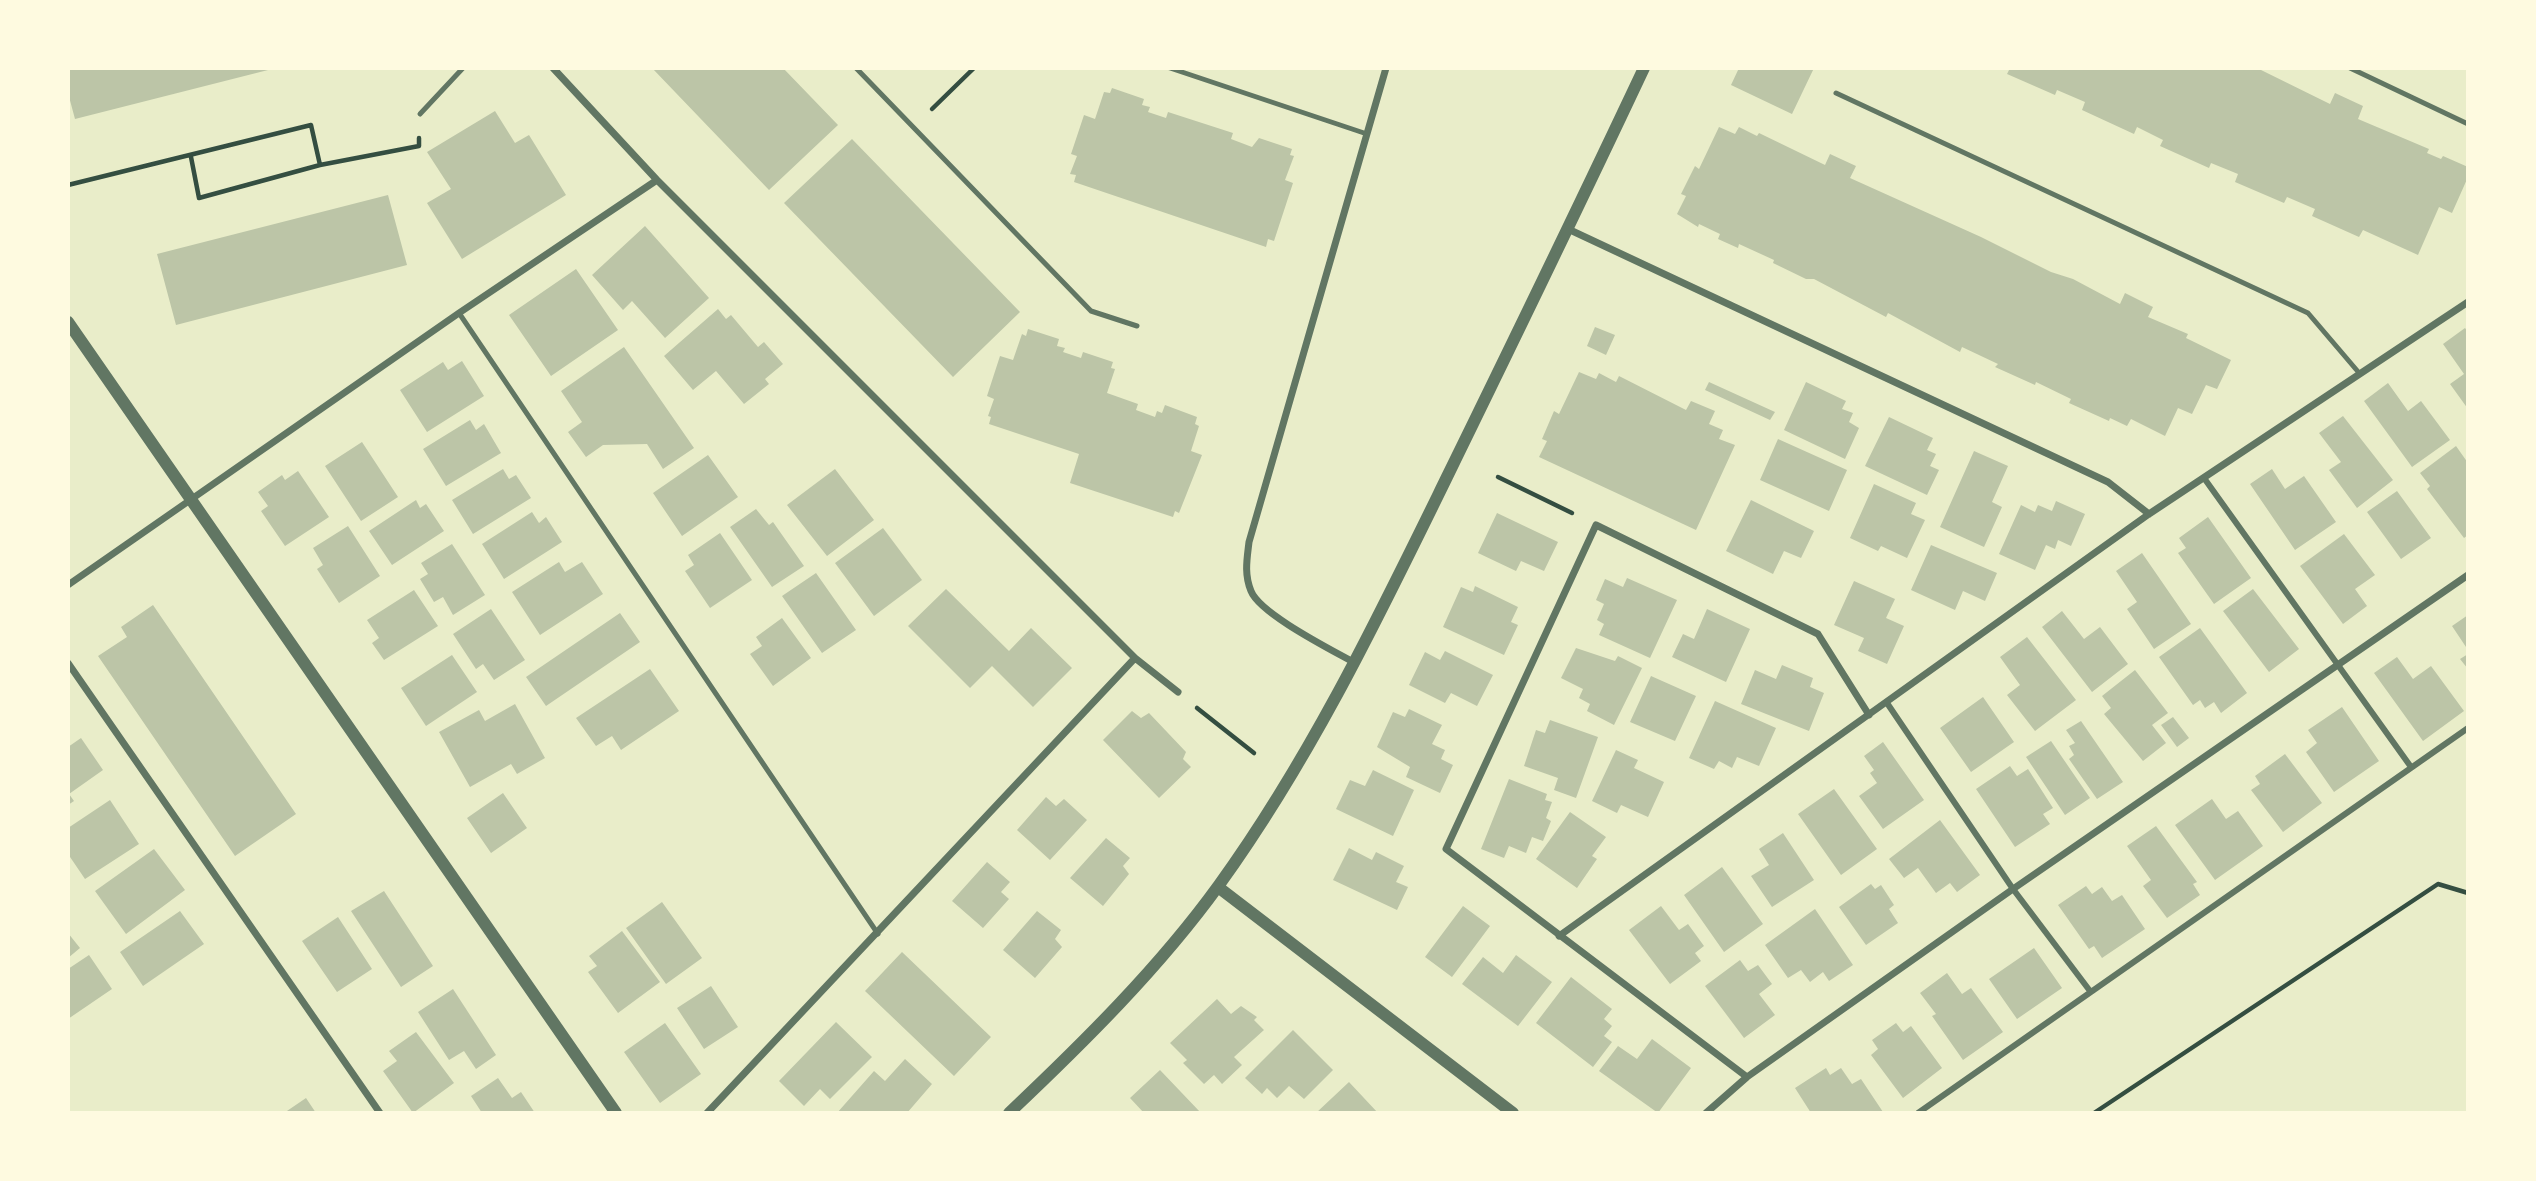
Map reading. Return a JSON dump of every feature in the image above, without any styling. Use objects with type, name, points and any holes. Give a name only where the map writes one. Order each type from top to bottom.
[{"type":"street","points":[[553,68],[657,180],[1135,658],[1178,692]]},
{"type":"street","points":[[1356,663],[1276,615],[1252,594],[1245,568],[1249,542],[1386,68]]},
{"type":"street","points":[[1009,1113],[1099,1023],[1218,887],[1284,788],[1356,663],[1644,68]]},
{"type":"street","points":[[68,585],[459,313],[657,180]]},
{"type":"street","points":[[1568,229],[2108,482],[2149,514]]},
{"type":"street","points":[[1559,936],[2149,514],[2468,302]]},
{"type":"street","points":[[68,322],[616,1113]]},
{"type":"street","points":[[2204,478],[2411,767]]},
{"type":"street","points":[[1747,1077],[1446,849],[1596,525],[1818,634],[1869,715]]},
{"type":"street","points":[[1706,1113],[1747,1077],[2013,889],[2468,575]]},
{"type":"street","points":[[708,1113],[1135,658]]},
{"type":"street","points":[[68,663],[380,1113]]},
{"type":"street","points":[[1887,703],[2013,889],[2090,991]]},
{"type":"street","points":[[1918,1113],[2468,728]]},
{"type":"street","points":[[1218,887],[1513,1113]]},
{"type":"lane","points":[[420,114],[463,68]]},
{"type":"lane","points":[[856,68],[1091,311],[1137,326]]},
{"type":"lane","points":[[1170,68],[1367,134]]},
{"type":"lane","points":[[2350,68],[2468,124]]},
{"type":"lane","points":[[1836,93],[2308,313],[2360,374]]},
{"type":"lane","points":[[459,313],[878,934]]},
{"type":"path","points":[[913,128],[974,68]]},
{"type":"path","points":[[191,157],[199,198],[320,165],[419,146],[420,114]]},
{"type":"path","points":[[68,185],[191,157],[312,125],[320,165]]},
{"type":"path","points":[[1498,477],[1596,525]]},
{"type":"path","points":[[1178,692],[1254,753]]},
{"type":"path","points":[[2094,1113],[2438,884],[2468,893]]},
{"type":"building","points":[[68,68],[272,69],[75,119],[68,93]]},
{"type":"building","points":[[652,68],[783,68],[838,125],[769,190]]},
{"type":"building","points":[[1739,68],[1814,68],[1792,114],[1731,85]]},
{"type":"building","points":[[2010,68],[2259,69],[2330,104],[2335,93],[2363,106],[2358,119],[2429,149],[2427,153],[2441,159],[2443,156],[2468,167],[2468,177],[2452,213],[2439,207],[2418,255],[2363,230],[2359,237],[2312,216],[2315,209],[2287,197],[2284,203],[2235,182],[2238,174],[2211,163],[2209,168],[2160,146],[2163,140],[2137,127],[2134,134],[2082,110],[2085,102],[2057,90],[2055,95],[2007,74]]},
{"type":"building","points":[[1112,88],[1144,99],[1142,105],[1150,107],[1148,112],[1166,118],[1168,112],[1233,133],[1231,139],[1252,147],[1259,138],[1292,149],[1290,155],[1294,156],[1285,180],[1293,183],[1274,241],[1268,239],[1266,247],[1074,182],[1076,175],[1070,174],[1077,156],[1071,154],[1084,115],[1095,119],[1104,92],[1110,93]]},
{"type":"building","points":[[495,111],[515,143],[529,135],[566,195],[462,259],[427,203],[451,189],[427,152]]},
{"type":"building","points":[[1719,127],[1735,134],[1739,127],[1757,136],[1759,133],[1825,165],[1830,154],[1856,166],[1850,178],[2051,272],[2073,279],[2120,304],[2125,293],[2153,307],[2148,317],[2188,334],[2186,338],[2231,360],[2217,389],[2206,385],[2192,414],[2178,408],[2165,436],[2131,419],[2127,426],[2110,418],[2109,421],[2069,403],[2071,399],[2036,382],[2035,385],[1995,367],[1998,364],[1962,347],[1960,352],[1888,313],[1886,317],[1814,279],[1806,279],[1773,263],[1774,260],[1739,244],[1738,248],[1718,239],[1720,234],[1699,224],[1698,227],[1677,214],[1686,196],[1681,194],[1695,166],[1699,169]]},
{"type":"building","points":[[852,139],[1020,312],[953,377],[784,203]]},
{"type":"building","points":[[388,195],[407,265],[176,325],[157,254]]},
{"type":"building","points":[[645,226],[709,298],[665,338],[632,301],[623,310],[592,275]]},
{"type":"building","points":[[576,269],[618,330],[551,376],[509,315]]},
{"type":"building","points":[[718,309],[726,319],[731,315],[758,347],[764,342],[783,364],[765,379],[769,384],[744,404],[716,371],[693,390],[664,356]]},
{"type":"building","points":[[1595,327],[1615,335],[1606,355],[1587,346]]},
{"type":"building","points":[[2465,328],[2468,332],[2468,409],[2450,384],[2464,374],[2443,344]]},
{"type":"building","points":[[1028,329],[1059,339],[1057,346],[1065,348],[1063,352],[1081,358],[1083,352],[1113,362],[1111,368],[1115,369],[1107,393],[1138,404],[1136,410],[1155,417],[1157,411],[1162,413],[1165,405],[1197,417],[1195,424],[1199,426],[1191,451],[1202,455],[1179,513],[1175,511],[1173,517],[1070,483],[1079,454],[989,424],[991,417],[988,416],[994,399],[987,396],[1000,356],[1013,360],[1022,334],[1026,336]]},
{"type":"building","points":[[624,347],[694,448],[663,469],[647,444],[603,445],[586,457],[568,432],[582,422],[561,391]]},
{"type":"building","points":[[462,361],[484,396],[427,432],[400,390],[443,362],[448,370]]},
{"type":"building","points":[[1579,372],[1596,379],[1599,373],[1616,382],[1619,376],[1686,410],[1691,401],[1715,411],[1709,424],[1723,430],[1719,439],[1735,445],[1696,530],[1539,457],[1547,441],[1542,439],[1554,411],[1559,414]]},
{"type":"building","points":[[1709,382],[1775,412],[1770,420],[1705,390]]},
{"type":"building","points":[[1806,382],[1846,401],[1842,409],[1853,413],[1849,422],[1859,428],[1845,459],[1784,430]]},
{"type":"building","points":[[2388,383],[2408,411],[2421,401],[2450,440],[2412,467],[2364,401]]},
{"type":"building","points":[[2343,416],[2393,480],[2357,508],[2329,470],[2341,462],[2319,433]]},
{"type":"building","points":[[1889,417],[1933,438],[1927,450],[1936,454],[1930,466],[1939,470],[1927,495],[1865,466]]},
{"type":"building","points":[[470,420],[476,430],[484,424],[501,453],[446,486],[423,449]]},
{"type":"building","points":[[1778,439],[1847,470],[1829,511],[1760,480]]},
{"type":"building","points":[[362,442],[398,497],[361,521],[325,466]]},
{"type":"building","points":[[2456,446],[2468,463],[2468,535],[2464,538],[2427,489],[2430,486],[2420,473]]},
{"type":"building","points":[[1974,451],[2008,466],[1992,502],[2002,507],[1984,547],[1940,527]]},
{"type":"building","points":[[708,455],[738,497],[682,536],[653,493]]},
{"type":"building","points":[[503,469],[509,479],[516,475],[531,498],[473,534],[452,500]]},
{"type":"building","points":[[835,469],[874,520],[827,556],[787,505]]},
{"type":"building","points":[[2272,469],[2285,489],[2304,476],[2336,522],[2295,550],[2250,484]]},
{"type":"building","points":[[298,471],[329,517],[285,546],[261,511],[268,506],[258,492],[282,475],[285,480]]},
{"type":"building","points":[[1874,484],[1916,503],[1911,514],[1925,520],[1907,558],[1881,546],[1878,551],[1850,538]]},
{"type":"building","points":[[2397,491],[2431,538],[2401,559],[2367,512]]},
{"type":"building","points":[[416,500],[420,508],[426,504],[444,531],[392,565],[369,531]]},
{"type":"building","points":[[1751,500],[1814,531],[1801,558],[1784,551],[1773,574],[1726,551]]},
{"type":"building","points":[[2056,501],[2085,514],[2071,546],[2058,540],[2055,549],[2046,545],[2035,570],[1999,554],[2021,505],[2035,512],[2038,505],[2052,511]]},
{"type":"building","points":[[756,509],[769,525],[773,522],[804,566],[772,587],[730,527]]},
{"type":"building","points":[[532,512],[539,523],[546,517],[562,542],[504,579],[482,544]]},
{"type":"building","points":[[1497,513],[1558,542],[1544,571],[1521,561],[1516,571],[1478,553]]},
{"type":"building","points":[[2208,517],[2251,578],[2214,604],[2178,553],[2186,548],[2179,538]]},
{"type":"building","points":[[348,526],[380,576],[339,603],[317,569],[323,565],[313,548]]},
{"type":"building","points":[[883,528],[922,580],[874,616],[835,563]]},
{"type":"building","points":[[720,533],[752,580],[710,608],[685,571],[694,565],[688,555]]},
{"type":"building","points":[[2344,534],[2375,575],[2355,589],[2367,606],[2343,624],[2300,566]]},
{"type":"building","points":[[452,544],[485,595],[453,615],[443,597],[434,602],[420,579],[428,574],[421,563]]},
{"type":"building","points":[[1931,545],[1997,573],[1985,601],[1963,591],[1955,610],[1911,590]]},
{"type":"building","points":[[2142,553],[2191,624],[2154,649],[2127,609],[2137,602],[2116,571]]},
{"type":"building","points":[[559,562],[565,572],[582,562],[603,594],[540,635],[512,592]]},
{"type":"building","points":[[816,573],[856,630],[822,653],[782,596]]},
{"type":"building","points":[[1627,578],[1677,600],[1650,658],[1599,635],[1604,624],[1597,620],[1604,604],[1596,600],[1605,579],[1623,587]]},
{"type":"building","points":[[1854,581],[1895,599],[1886,618],[1904,626],[1887,664],[1858,651],[1864,638],[1834,625]]},
{"type":"building","points":[[1475,586],[1518,607],[1511,622],[1518,625],[1504,655],[1443,627],[1461,587],[1473,592]]},
{"type":"building","points":[[946,589],[1009,651],[1031,628],[1072,668],[1033,707],[992,666],[970,688],[908,626]]},
{"type":"building","points":[[2253,589],[2299,649],[2269,672],[2223,611]]},
{"type":"building","points":[[414,590],[438,626],[384,660],[372,643],[379,638],[367,620]]},
{"type":"building","points":[[153,605],[296,814],[235,856],[98,656],[127,637],[121,627]]},
{"type":"building","points":[[491,609],[525,660],[494,680],[483,664],[476,669],[453,634]]},
{"type":"building","points":[[1707,609],[1750,629],[1726,682],[1672,657],[1683,634],[1694,639]]},
{"type":"building","points":[[2062,611],[2084,639],[2100,627],[2128,664],[2092,692],[2042,627]]},
{"type":"building","points":[[620,613],[640,642],[546,706],[526,677]]},
{"type":"building","points":[[2468,615],[2468,650],[2452,626]]},
{"type":"building","points":[[782,618],[811,658],[773,686],[750,654],[762,646],[756,637]]},
{"type":"building","points":[[2200,628],[2247,693],[2221,713],[2214,702],[2205,708],[2200,700],[2193,705],[2159,657]]},
{"type":"building","points":[[2027,637],[2076,700],[2035,731],[2007,695],[2020,685],[2000,657]]},
{"type":"building","points":[[1576,648],[1615,661],[1618,656],[1642,668],[1614,725],[1587,711],[1590,704],[1579,698],[1583,689],[1561,678]]},
{"type":"building","points":[[1445,651],[1493,675],[1477,706],[1451,693],[1445,703],[1409,685],[1425,652],[1440,660]]},
{"type":"building","points":[[2468,654],[2468,669],[2460,659]]},
{"type":"building","points":[[452,655],[477,692],[426,726],[401,688]]},
{"type":"building","points":[[2397,657],[2413,679],[2431,666],[2464,711],[2423,741],[2374,673]]},
{"type":"building","points":[[1782,665],[1813,678],[1810,687],[1824,693],[1809,731],[1741,704],[1755,670],[1776,679]]},
{"type":"building","points":[[650,669],[679,711],[621,750],[612,736],[596,746],[576,718]]},
{"type":"building","points":[[2135,670],[2168,713],[2152,725],[2166,743],[2143,761],[2104,714],[2111,708],[2102,696]]},
{"type":"building","points":[[1651,676],[1696,696],[1675,741],[1630,722]]},
{"type":"building","points":[[1983,697],[2014,742],[1971,772],[1940,728]]},
{"type":"building","points":[[1715,701],[1776,728],[1759,766],[1737,757],[1732,768],[1719,761],[1714,769],[1689,758]]},
{"type":"building","points":[[515,704],[545,758],[517,774],[511,764],[470,787],[439,732],[479,710],[485,721]]},
{"type":"building","points":[[2342,707],[2379,761],[2334,792],[2306,752],[2317,743],[2308,730]]},
{"type":"building","points":[[1409,709],[1442,725],[1432,744],[1445,750],[1441,759],[1453,765],[1440,793],[1406,777],[1410,767],[1377,747],[1393,712],[1405,717]]},
{"type":"building","points":[[1132,711],[1141,718],[1149,713],[1186,752],[1183,759],[1191,767],[1159,798],[1103,740]]},
{"type":"building","points":[[2173,717],[2189,738],[2177,747],[2161,725]]},
{"type":"building","points":[[1550,720],[1598,737],[1576,798],[1554,790],[1558,778],[1524,766],[1536,730],[1545,733]]},
{"type":"building","points":[[2081,721],[2123,782],[2097,799],[2069,759],[2074,755],[2069,746],[2075,743],[2066,730]]},
{"type":"building","points":[[81,738],[103,770],[69,794],[74,801],[68,805],[68,747]]},
{"type":"building","points":[[2051,741],[2090,798],[2065,815],[2026,757]]},
{"type":"building","points":[[1883,742],[1924,800],[1883,829],[1859,796],[1877,783],[1870,773],[1874,770],[1864,756]]},
{"type":"building","points":[[1616,750],[1638,760],[1634,768],[1664,782],[1648,817],[1621,805],[1617,813],[1592,801]]},
{"type":"building","points":[[2285,754],[2322,803],[2283,832],[2251,790],[2260,784],[2255,776]]},
{"type":"building","points":[[2010,766],[2017,776],[2028,769],[2053,808],[2043,814],[2050,824],[2015,847],[1976,789]]},
{"type":"building","points":[[1373,770],[1414,790],[1393,836],[1336,809],[1350,780],[1365,786]]},
{"type":"building","points":[[1509,779],[1547,794],[1545,800],[1552,802],[1546,818],[1551,821],[1543,841],[1532,837],[1526,853],[1509,846],[1504,858],[1481,849]]},
{"type":"building","points":[[1834,789],[1877,849],[1841,875],[1798,814]]},
{"type":"building","points":[[503,793],[527,828],[491,853],[467,818]]},
{"type":"building","points":[[1046,797],[1056,806],[1064,799],[1087,820],[1050,860],[1017,830]]},
{"type":"building","points":[[2212,799],[2226,819],[2238,811],[2263,846],[2215,880],[2175,825]]},
{"type":"building","points":[[110,800],[139,844],[85,879],[68,854],[68,828]]},
{"type":"building","points":[[1570,812],[1606,837],[1592,856],[1597,859],[1577,888],[1536,859]]},
{"type":"building","points":[[1940,820],[1980,875],[1957,892],[1950,883],[1936,893],[1918,868],[1904,878],[1889,859]]},
{"type":"building","points":[[2156,826],[2197,882],[2193,884],[2200,895],[2167,918],[2143,886],[2151,880],[2127,846]]},
{"type":"building","points":[[1783,833],[1814,880],[1772,907],[1751,876],[1769,865],[1759,849]]},
{"type":"building","points":[[1106,838],[1130,858],[1123,866],[1129,874],[1103,906],[1070,878]]},
{"type":"building","points":[[1349,848],[1372,860],[1376,852],[1404,866],[1396,882],[1408,887],[1397,910],[1333,880]]},
{"type":"building","points":[[154,849],[185,890],[126,934],[95,891]]},
{"type":"building","points":[[987,862],[1010,882],[1001,892],[1009,899],[983,928],[952,901]]},
{"type":"building","points":[[1722,867],[1763,924],[1724,952],[1684,895]]},
{"type":"building","points":[[1871,884],[1875,889],[1881,885],[1894,905],[1889,909],[1898,923],[1866,945],[1839,907]]},
{"type":"building","points":[[2086,886],[2092,894],[2102,887],[2112,901],[2122,895],[2145,929],[2102,958],[2094,946],[2089,949],[2058,905]]},
{"type":"building","points":[[384,891],[433,966],[401,987],[351,911]]},
{"type":"building","points":[[662,902],[702,958],[666,984],[626,928]]},
{"type":"building","points":[[1463,906],[1490,926],[1452,977],[1425,957]]},
{"type":"building","points":[[1661,906],[1679,930],[1688,924],[1704,946],[1695,953],[1701,961],[1670,984],[1629,930]]},
{"type":"building","points":[[1815,909],[1853,965],[1829,981],[1823,972],[1810,982],[1801,970],[1788,978],[1765,945]]},
{"type":"building","points":[[180,911],[204,944],[143,986],[120,952]]},
{"type":"building","points":[[1037,911],[1061,930],[1055,939],[1062,947],[1035,978],[1003,950]]},
{"type":"building","points":[[338,917],[372,969],[337,992],[302,941]]},
{"type":"building","points":[[622,931],[660,982],[618,1013],[588,972],[597,966],[589,956]]},
{"type":"building","points":[[68,933],[80,948],[68,958]]},
{"type":"building","points":[[2034,948],[2062,988],[2017,1019],[1989,979]]},
{"type":"building","points":[[902,952],[991,1037],[954,1076],[865,991]]},
{"type":"building","points":[[89,955],[112,989],[68,1019],[68,969]]},
{"type":"building","points":[[1516,955],[1552,982],[1518,1026],[1462,984],[1483,957],[1503,973]]},
{"type":"building","points":[[1740,960],[1748,971],[1758,965],[1772,984],[1759,994],[1775,1015],[1744,1038],[1705,986]]},
{"type":"building","points":[[1947,973],[1962,994],[1971,988],[2003,1032],[1963,1060],[1932,1016],[1936,1014],[1920,993]]},
{"type":"building","points":[[1571,977],[1612,1009],[1604,1019],[1612,1026],[1604,1036],[1612,1042],[1593,1067],[1536,1023]]},
{"type":"building","points":[[711,986],[738,1027],[704,1049],[677,1008]]},
{"type":"building","points":[[453,989],[496,1055],[476,1069],[464,1051],[449,1060],[418,1012]]},
{"type":"building","points":[[1217,999],[1231,1014],[1241,1006],[1257,1017],[1254,1020],[1264,1030],[1234,1057],[1242,1065],[1222,1084],[1214,1075],[1204,1084],[1183,1063],[1187,1060],[1170,1043]]},
{"type":"building","points":[[836,1022],[872,1057],[830,1099],[820,1089],[804,1106],[779,1081]]},
{"type":"building","points":[[665,1023],[701,1074],[660,1103],[624,1052]]},
{"type":"building","points":[[1896,1023],[1903,1032],[1911,1026],[1942,1068],[1903,1098],[1871,1055],[1878,1049],[1872,1040]]},
{"type":"building","points":[[1293,1030],[1333,1070],[1304,1099],[1289,1086],[1277,1098],[1267,1088],[1262,1094],[1245,1078]]},
{"type":"building","points":[[416,1032],[454,1083],[413,1113],[383,1071],[397,1061],[389,1051]]},
{"type":"building","points":[[1652,1039],[1691,1068],[1658,1113],[1599,1071],[1618,1046],[1637,1059]]},
{"type":"building","points":[[905,1059],[932,1084],[907,1113],[837,1113],[874,1071],[885,1081]]},
{"type":"building","points":[[1826,1068],[1830,1075],[1841,1068],[1852,1084],[1861,1079],[1883,1112],[1811,1113],[1795,1088]]},
{"type":"building","points":[[1160,1070],[1201,1113],[1144,1113],[1130,1098]]},
{"type":"building","points":[[498,1078],[512,1098],[521,1092],[535,1113],[482,1113],[471,1096]]},
{"type":"building","points":[[1349,1082],[1378,1113],[1316,1113]]},
{"type":"building","points":[[306,1098],[316,1113],[284,1113]]}]
